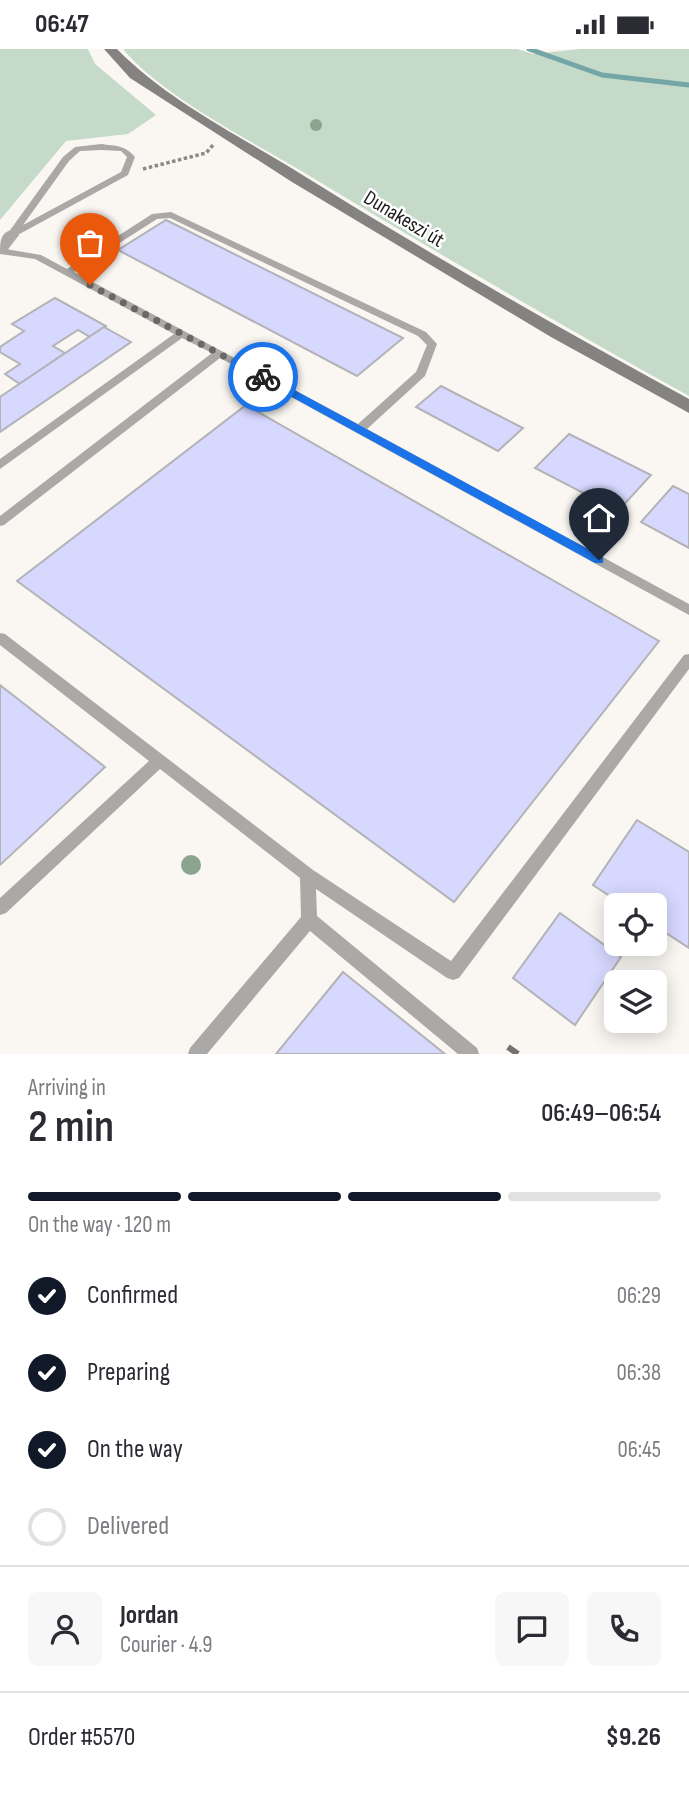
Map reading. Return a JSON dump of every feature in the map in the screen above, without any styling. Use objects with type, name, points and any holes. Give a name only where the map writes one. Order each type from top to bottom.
[{"type":"street","name":"Dunakeszi út","points":[[110,49],[135,75],[215,127],[533,321],[689,407]]},
{"type":"street","points":[[0,250],[11,235]]},
{"type":"lane","points":[[78,149],[122,149],[131,157],[125,173],[11,235],[66,159],[78,149]]},
{"type":"lane","points":[[67,273],[155,216],[171,215],[422,334],[432,344],[421,374],[360,429]]},
{"type":"lane","points":[[0,250],[38,257],[687,607]]},
{"type":"lane","points":[[0,465],[183,333]]},
{"type":"lane","points":[[0,521],[219,353]]},
{"type":"lane","points":[[0,638],[308,875],[453,972],[689,659]]},
{"type":"lane","points":[[0,908],[159,761]]},
{"type":"lane","points":[[196,1054],[309,920],[308,875]]},
{"type":"lane","points":[[309,920],[471,1054]]},
{"type":"path","points":[[125,173],[206,153],[215,147],[215,127]]},
{"type":"green space","points":[[0,49],[88,49],[95,64],[156,115],[128,134],[66,141],[0,220]]},
{"type":"green space","points":[[123,49],[517,49],[533,54],[580,49],[689,49],[689,396],[590,341],[205,115],[159,83]]},
{"type":"building","points":[[166,220],[403,338],[357,376],[118,250]]},
{"type":"building","points":[[55,298],[106,326],[90,337],[78,330],[53,346],[65,353],[20,384],[5,374],[20,364],[0,352],[0,347],[24,331],[12,324]]},
{"type":"building","points":[[104,327],[131,342],[0,432],[0,397]]},
{"type":"building","points":[[441,386],[523,428],[498,451],[416,407]]},
{"type":"building","points":[[246,405],[659,641],[454,902],[17,581]]},
{"type":"building","points":[[569,434],[651,475],[618,511],[535,468]]},
{"type":"building","points":[[673,486],[689,494],[689,548],[641,522]]},
{"type":"building","points":[[0,685],[105,767],[0,865]]},
{"type":"building","points":[[637,820],[689,852],[689,948],[667,934],[667,893],[605,893],[593,885]]},
{"type":"building","points":[[560,913],[604,945],[604,956],[621,957],[612,970],[604,970],[604,982],[575,1025],[513,978]]},
{"type":"building","points":[[343,972],[445,1054],[276,1054]]},
{"type":"waterway","points":[[529,49],[602,75],[689,85]]},
{"type":"railway","points":[[508,1047],[518,1054]]},
{"type":"way so far","points":[[90,285],[263,377]]},
{"type":"route","points":[[263,377],[599,560]]}]
